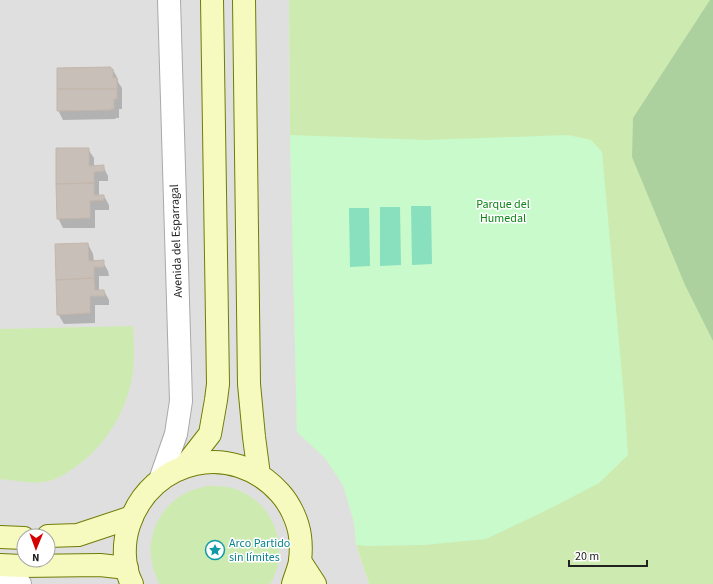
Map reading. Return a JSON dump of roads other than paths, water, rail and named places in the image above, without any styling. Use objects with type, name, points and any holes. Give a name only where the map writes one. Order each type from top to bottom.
[{"type":"main road","points":[[185,466],[210,434],[218,384],[212,0]]},
{"type":"main road","points":[[244,0],[249,384],[259,475]]},
{"type":"main road","points":[[130,579],[125,554],[125,542],[132,517],[143,496],[150,488],[173,471],[185,466],[210,462],[223,462],[248,469],[259,475],[273,485],[284,498],[292,512],[300,536],[300,561],[293,584]]},
{"type":"main road","points":[[56,535],[78,534],[132,517]]},
{"type":"main road","points":[[0,537],[16,538]]},
{"type":"main road","points":[[300,561],[315,584]]},
{"type":"main road","points":[[0,565],[100,565],[130,579]]},
{"type":"street","name":"Avenida del Esparragal","points":[[160,480],[176,434],[181,401],[169,0]]},
{"type":"street","points":[[0,574],[20,584]]},
{"type":"place","name":"Arco Partido sin límites","points":[[215,550]]},
{"type":"park label","name":"Parque del Humedal","points":[[503,211]]}]
